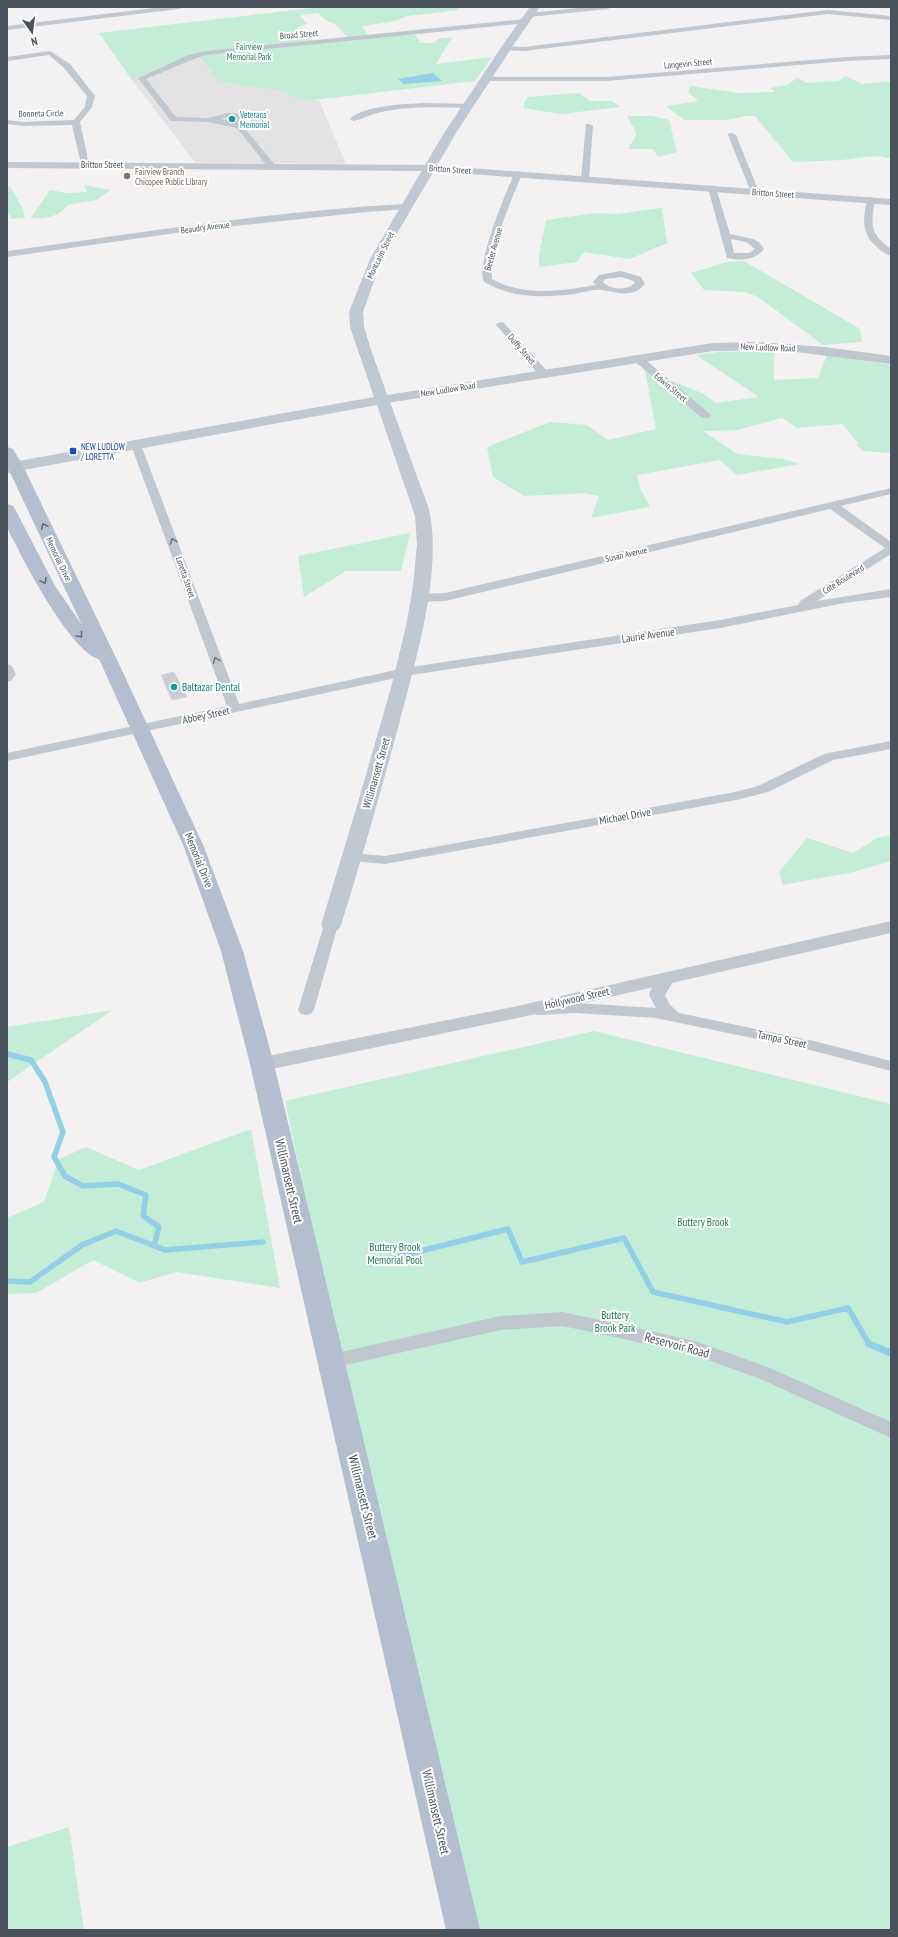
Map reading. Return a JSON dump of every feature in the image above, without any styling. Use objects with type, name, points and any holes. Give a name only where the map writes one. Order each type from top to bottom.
[{"type":"main road","name":"Montcalm Street","points":[[425,531],[419,500],[381,400],[357,327],[356,312],[376,259],[405,206],[505,48],[530,14]]},
{"type":"main road","name":"New Ludlow Road","points":[[10,462],[136,445],[381,400]]},
{"type":"main road","name":"Memorial Drive","points":[[10,462],[111,666],[180,814],[215,900],[240,977],[262,1064]]},
{"type":"main road","name":"Memorial Drive","points":[[7,509],[31,560],[67,618],[82,638],[111,666]]},
{"type":"main road","name":"Willimansett Street","points":[[331,925],[352,857],[404,672],[420,598],[425,531]]},
{"type":"main road","name":"Willimansett Street","points":[[262,1064],[463,1930]]},
{"type":"street","points":[[8,26],[179,7]]},
{"type":"street","points":[[530,14],[608,7]]},
{"type":"street","points":[[505,48],[524,49],[828,12],[846,12],[891,18]]},
{"type":"street","name":"Broad Street","points":[[271,166],[240,126],[235,124],[240,119],[236,115],[221,116],[208,120],[174,119],[142,78],[191,57],[206,53],[530,14]]},
{"type":"street","points":[[7,59],[50,52],[67,66],[91,96],[91,101],[88,108],[76,122],[77,133],[85,164]]},
{"type":"street","name":"Langevin Street","points":[[486,79],[629,78],[844,59],[891,57]]},
{"type":"street","points":[[354,119],[368,112],[422,105],[468,106]]},
{"type":"street","name":"Bonneta Circle","points":[[7,122],[23,124],[76,122]]},
{"type":"street","points":[[585,179],[589,126]]},
{"type":"street","points":[[732,135],[755,192]]},
{"type":"street","name":"Britton Street","points":[[7,165],[85,164],[430,168],[891,202]]},
{"type":"street","name":"Beeler Avenue","points":[[518,174],[491,250],[485,273],[487,280],[503,288],[526,293],[570,291],[603,287]]},
{"type":"street","points":[[712,188],[726,236]]},
{"type":"street","points":[[871,200],[867,225],[868,232],[891,254]]},
{"type":"street","name":"Beaudry Avenue","points":[[7,254],[197,227],[405,206]]},
{"type":"street","name":"Duffy Street","points":[[501,326],[543,373]]},
{"type":"street","name":"New Ludlow Road","points":[[381,400],[707,347],[751,345],[811,349],[891,360]]},
{"type":"street","name":"Edwin Street","points":[[637,358],[706,416]]},
{"type":"street","name":"Loretta Street","points":[[136,445],[235,709]]},
{"type":"street","name":"Susan Avenue","points":[[420,598],[445,597],[891,490]]},
{"type":"street","points":[[832,505],[891,548]]},
{"type":"street","name":"Cote Boulevard","points":[[794,610],[891,548]]},
{"type":"street","name":"Laurie Avenue","points":[[404,672],[720,624],[844,599],[891,593]]},
{"type":"street","points":[[7,668],[10,674],[7,678]]},
{"type":"street","name":"Abbey Street","points":[[7,757],[140,730],[404,672]]},
{"type":"street","name":"Michael Drive","points":[[352,857],[385,860],[736,796],[763,789],[829,757],[891,745]]},
{"type":"street","name":"Willimansett Street","points":[[306,1010],[331,925]]},
{"type":"street","name":"Hollywood Street","points":[[262,1064],[513,1013],[891,927]]},
{"type":"street","points":[[668,977],[659,989],[657,995],[664,1008],[673,1016]]},
{"type":"street","name":"Tampa Street","points":[[513,1013],[534,1010],[576,1008],[617,1009],[673,1016],[814,1046],[891,1066]]},
{"type":"street","name":"Reservoir Road","points":[[332,1361],[501,1323],[564,1319],[689,1346],[764,1373],[891,1430]]},
{"type":"shaded area","points":[[197,54],[220,82],[280,91],[305,101],[319,100],[346,164],[195,162],[132,80],[164,65]]},
{"type":"green space","name":"Fairview Memorial Park","points":[[321,7],[456,7],[459,10],[408,16],[395,21],[362,26],[367,35],[348,37],[335,24],[327,21],[318,13],[299,15],[307,24],[296,29],[312,41],[409,33],[410,35],[415,34],[420,43],[434,43],[439,38],[452,38],[436,64],[492,57],[475,81],[305,101],[280,91],[220,82],[197,54],[164,65],[132,80],[99,33]]},
{"type":"green space","points":[[846,76],[862,84],[891,81],[891,159],[873,156],[842,160],[793,162],[755,116],[746,116],[727,120],[684,120],[666,106],[698,101],[688,92],[690,86],[739,93],[775,92],[771,88],[787,85],[797,78],[806,83],[838,81]]},
{"type":"green space","points":[[579,93],[590,101],[612,101],[620,107],[561,114],[523,108],[527,97]]},
{"type":"green space","points":[[627,116],[652,116],[669,120],[677,152],[658,157],[653,149],[628,149],[637,134]]},
{"type":"green space","points":[[84,185],[111,190],[96,200],[68,205],[56,215],[31,218],[50,190],[66,193],[87,192]]},
{"type":"green space","points":[[10,186],[23,209],[25,218],[11,219],[7,210],[7,187]]},
{"type":"green space","points":[[662,208],[667,243],[630,259],[584,252],[577,262],[539,267],[539,255],[546,220],[597,213],[617,214]]},
{"type":"green space","points":[[744,261],[860,329],[862,342],[823,345],[758,297],[745,292],[704,290],[691,273],[727,262]]},
{"type":"green space","points":[[774,351],[774,380],[818,378],[827,355],[891,365],[891,453],[864,451],[856,445],[859,444],[842,424],[797,428],[782,418],[737,430],[703,431],[737,454],[783,459],[800,464],[737,475],[720,460],[637,475],[640,488],[650,507],[591,518],[599,496],[584,493],[524,496],[493,477],[487,447],[550,422],[587,425],[608,440],[656,429],[645,370],[704,394],[716,403],[759,397],[696,355],[719,352]]},
{"type":"green space","points":[[410,533],[401,571],[346,571],[304,597],[298,556]]},
{"type":"green space","points":[[891,835],[891,861],[853,872],[783,885],[779,872],[807,838],[853,853],[877,838]]},
{"type":"green space","points":[[113,1010],[7,1082],[7,1027]]},
{"type":"green space","name":"Buttery Brook Park","points":[[594,1031],[891,1104],[891,1930],[472,1930],[306,1203],[285,1101]]},
{"type":"green space","points":[[251,1129],[280,1288],[176,1272],[140,1283],[93,1260],[36,1293],[7,1294],[7,1218],[44,1202],[59,1159],[86,1147],[139,1170]]},
{"type":"green space","points":[[69,1827],[84,1930],[7,1930],[7,1847]]},
{"type":"water","points":[[433,73],[442,81],[403,84],[398,79]]},
{"type":"building","name":"Baltazar Dental","points":[[174,672],[187,697],[172,700],[161,675]]},
{"type":"waterway","points":[[7,1054],[31,1060],[45,1082],[63,1132],[54,1157],[65,1176],[83,1186],[118,1184],[146,1195],[143,1216],[159,1227],[154,1246]]},
{"type":"waterway","points":[[369,1264],[508,1229],[522,1262],[624,1238],[653,1292],[787,1322],[848,1308],[869,1344]]},
{"type":"waterway","points":[[7,1281],[30,1282],[82,1245],[116,1231],[154,1246]]},
{"type":"waterway","points":[[154,1246],[165,1250],[263,1242]]},
{"type":"waterway","points":[[869,1344],[891,1353]]},
{"type":"place","name":"Veterans' Memorial","points":[[232,119]]},
{"type":"place","name":"Fairview Branch Chicopee Public Library","points":[[127,176]]},
{"type":"place","name":"NEW LUDLOW / LORETTA","points":[[73,451]]},
{"type":"place","name":"Baltazar Dental","points":[[174,687]]},
{"type":"park label","name":"Buttery Brook","points":[[703,1222]]},
{"type":"park label","name":"Buttery Brook Memorial Pool","points":[[395,1253]]}]
